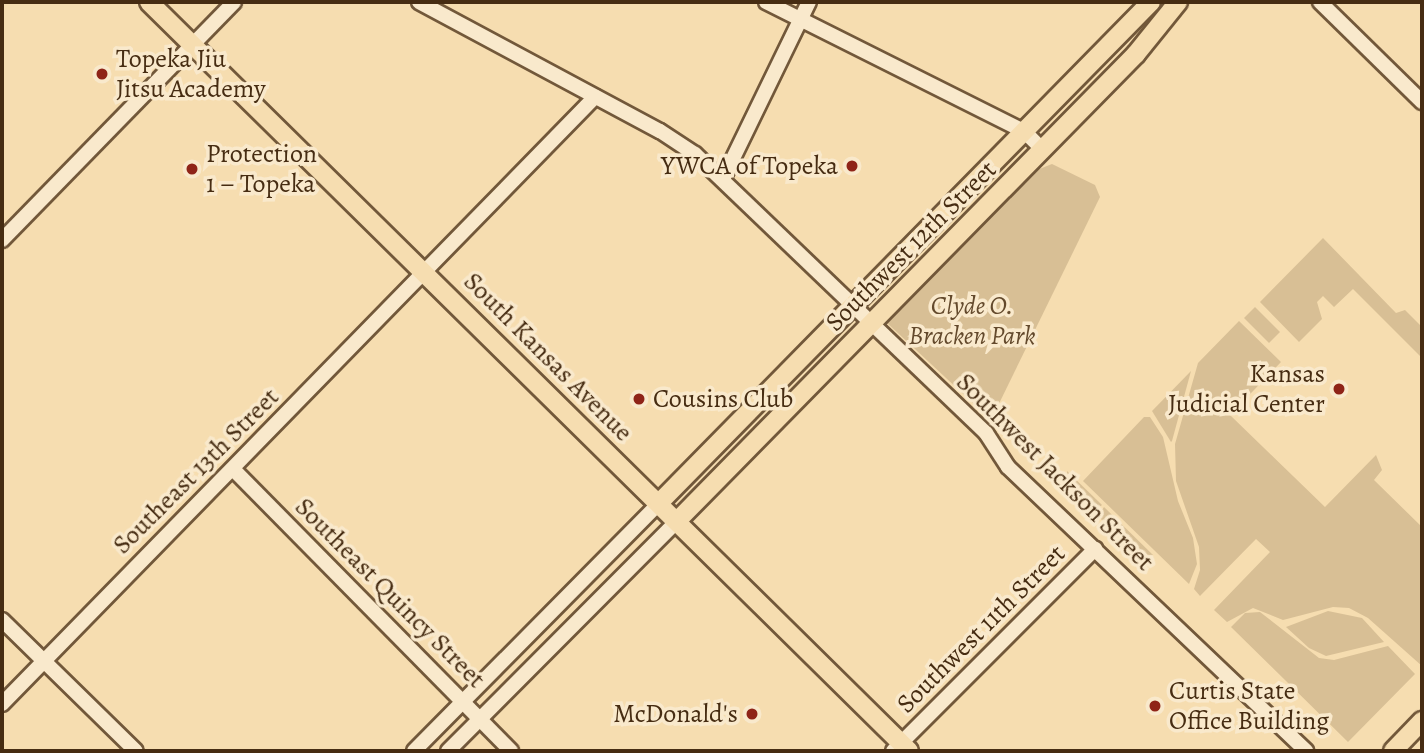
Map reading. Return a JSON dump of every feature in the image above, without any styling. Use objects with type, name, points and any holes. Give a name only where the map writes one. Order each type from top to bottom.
[{"type":"main road","name":"South Kansas Avenue","points":[[149,2],[659,503],[901,749]]},
{"type":"main road","name":"Southwest 12th Street","points":[[659,503],[1151,2]]},
{"type":"main road","name":"Southwest 12th Street","points":[[677,521],[1136,54],[1178,2]]},
{"type":"main road","points":[[1393,751],[1422,722]]},
{"type":"street","points":[[2,240],[234,2]]},
{"type":"street","name":"Southwest Jackson Street","points":[[419,2],[444,8],[595,97],[678,142],[723,179],[851,307],[986,433],[1008,467],[1306,751]]},
{"type":"street","points":[[766,2],[1024,131],[1043,150]]},
{"type":"street","points":[[723,179],[809,2]]},
{"type":"street","points":[[1320,2],[1422,102]]},
{"type":"street","name":"Southeast 13th Street","points":[[2,704],[426,273],[595,97]]},
{"type":"street","name":"Southeast Quincy Street","points":[[233,469],[512,751]]},
{"type":"street","points":[[414,751],[659,503]]},
{"type":"street","points":[[448,751],[481,721],[677,521]]},
{"type":"street","name":"Southwest 11th Street","points":[[901,749],[1095,549]]},
{"type":"street","points":[[2,620],[136,751]]},
{"type":"green space","name":"Clyde O. Bracken Park","points":[[1052,164],[1095,185],[1100,197],[991,420],[886,322],[1032,172]]},
{"type":"green space","points":[[1323,238],[1396,313],[1405,310],[1422,327],[1422,358],[1353,289],[1334,307],[1323,296],[1317,302],[1322,319],[1299,342],[1260,302]]},
{"type":"green space","points":[[1255,307],[1280,332],[1269,343],[1244,318]]},
{"type":"green space","points":[[1239,321],[1281,362],[1230,415],[1325,507],[1376,455],[1382,470],[1374,480],[1422,527],[1422,666],[1368,618],[1349,608],[1333,607],[1283,620],[1253,608],[1227,622],[1214,610],[1270,552],[1256,539],[1200,596],[1194,589],[1200,570],[1199,547],[1176,481],[1175,444],[1198,363]]},
{"type":"green space","points":[[1191,371],[1172,441],[1171,442],[1152,411]]},
{"type":"green space","points":[[1144,417],[1150,417],[1163,437],[1178,501],[1193,538],[1197,564],[1189,584],[1083,481]]},
{"type":"green space","points":[[1067,471],[1102,505],[1093,512],[1068,487]]},
{"type":"green space","points":[[1104,507],[1153,555],[1138,557],[1098,516]]},
{"type":"green space","points":[[1328,611],[1362,618],[1384,642],[1326,656],[1309,648],[1286,627]]},
{"type":"green space","points":[[1260,612],[1319,658],[1334,660],[1388,646],[1415,674],[1348,742],[1231,627],[1245,613]]},
{"type":"place","name":"Topeka Jiu Jitsu Academy","points":[[102,74]]},
{"type":"place","name":"YWCA of Topeka","points":[[852,166]]},
{"type":"place","name":"Protection 1 – Topeka","points":[[192,169]]},
{"type":"place","name":"Kansas Judicial Center","points":[[1339,389]]},
{"type":"place","name":"Cousins Club","points":[[639,399]]},
{"type":"place","name":"Curtis State Office Building","points":[[1155,706]]},
{"type":"place","name":"McDonald's","points":[[752,714]]}]
